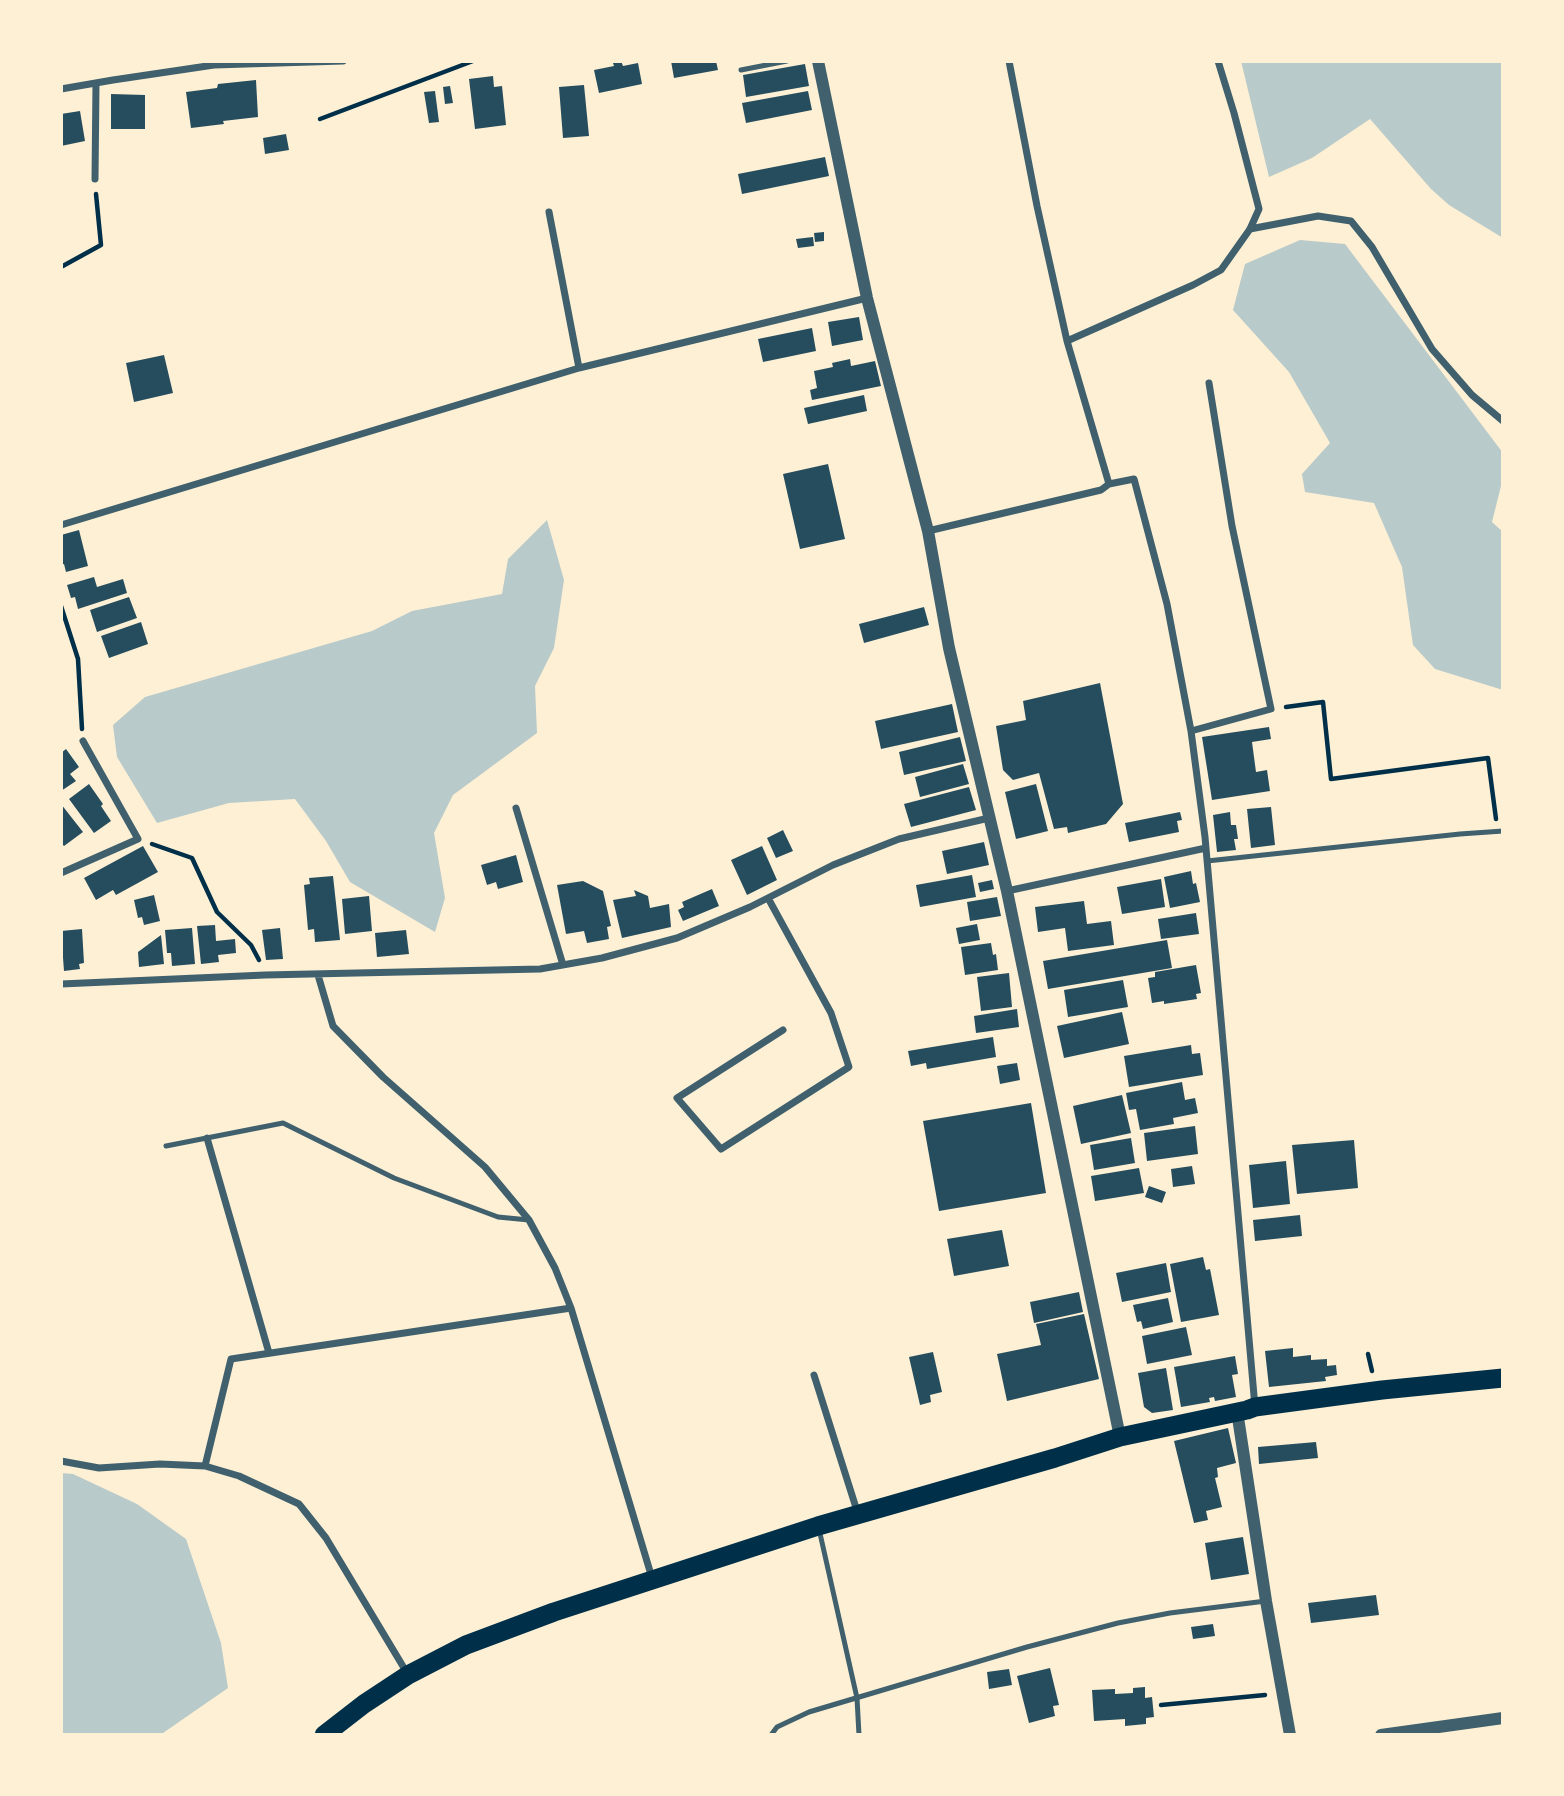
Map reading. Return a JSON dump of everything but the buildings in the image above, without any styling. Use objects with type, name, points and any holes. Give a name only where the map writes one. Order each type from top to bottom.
[{"type":"highway","points":[[324,1735],[408,1675],[478,1640],[652,1578],[818,1526],[1120,1437],[1246,1409],[1382,1390],[1503,1378]]},
{"type":"street","points":[[61,89],[214,65],[343,61]]},
{"type":"street","points":[[818,61],[867,298],[928,531],[949,648],[1007,891],[1120,1437]]},
{"type":"street","points":[[1009,61],[1067,341],[1109,484]]},
{"type":"street","points":[[1067,341],[1221,270],[1250,229],[1259,209],[1218,61]]},
{"type":"street","points":[[94,180],[96,83]]},
{"type":"street","points":[[549,212],[579,368]]},
{"type":"street","points":[[1250,229],[1318,216],[1351,221],[1372,247],[1432,349],[1472,395],[1503,421]]},
{"type":"street","points":[[61,525],[579,368],[867,298]]},
{"type":"street","points":[[1191,732],[1271,709],[1232,526],[1209,383]]},
{"type":"street","points":[[928,531],[1101,490],[1109,484],[1134,479],[1167,604],[1191,732],[1206,848],[1246,1409],[1266,1601],[1290,1735]]},
{"type":"street","points":[[61,873],[138,839],[83,741]]},
{"type":"street","points":[[516,807],[563,965]]},
{"type":"street","points":[[61,984],[265,975],[540,969],[563,965],[602,958],[677,938],[768,898],[832,865],[899,839],[989,818]]},
{"type":"street","points":[[1007,891],[1206,848]]},
{"type":"street","points":[[768,898],[831,1013],[849,1067],[721,1149],[677,1098],[783,1030]]},
{"type":"street","points":[[318,975],[333,1026],[383,1077],[485,1167],[529,1220],[555,1268],[571,1308],[652,1578]]},
{"type":"street","points":[[207,1138],[269,1353]]},
{"type":"street","points":[[205,1466],[231,1359],[571,1308]]},
{"type":"street","points":[[814,1375],[858,1514]]},
{"type":"street","points":[[61,1461],[99,1468],[160,1464],[205,1466],[239,1476],[299,1504],[326,1538],[408,1675]]},
{"type":"street","points":[[1381,1735],[1503,1718]]},
{"type":"lane","points":[[741,70],[787,61]]},
{"type":"lane","points":[[1207,862],[1500,831]]},
{"type":"lane","points":[[166,1146],[283,1123],[394,1178],[498,1217],[529,1220]]},
{"type":"lane","points":[[818,1526],[858,1698],[859,1735]]},
{"type":"lane","points":[[771,1735],[777,1727],[809,1712],[1027,1647],[1118,1623],[1266,1601]]},
{"type":"path","points":[[320,119],[473,61]]},
{"type":"path","points":[[61,267],[101,245],[94,180]]},
{"type":"path","points":[[61,606],[78,659],[83,741]]},
{"type":"path","points":[[1271,709],[1323,702],[1331,779],[1488,758],[1500,831]]},
{"type":"path","points":[[138,839],[192,858],[217,912],[251,945],[265,975]]},
{"type":"path","points":[[1368,1354],[1373,1376]]},
{"type":"path","points":[[1161,1705],[1255,1696]]},
{"type":"shaded area","points":[[1241,61],[1503,61],[1503,238],[1449,205],[1431,189],[1370,119],[1312,158],[1269,177]]},
{"type":"shaded area","points":[[1300,240],[1345,244],[1503,453],[1503,478],[1492,522],[1503,532],[1503,690],[1435,669],[1413,645],[1402,567],[1374,503],[1305,492],[1302,474],[1330,443],[1289,372],[1233,310],[1245,264]]},
{"type":"shaded area","points":[[547,520],[564,580],[554,648],[535,686],[537,733],[453,795],[434,833],[445,898],[435,932],[350,882],[326,841],[295,799],[229,803],[157,823],[117,757],[113,725],[145,697],[372,631],[412,611],[502,594],[508,559]]},
{"type":"shaded area","points":[[61,1473],[73,1474],[137,1504],[186,1539],[221,1643],[228,1688],[163,1733],[61,1735]]}]
